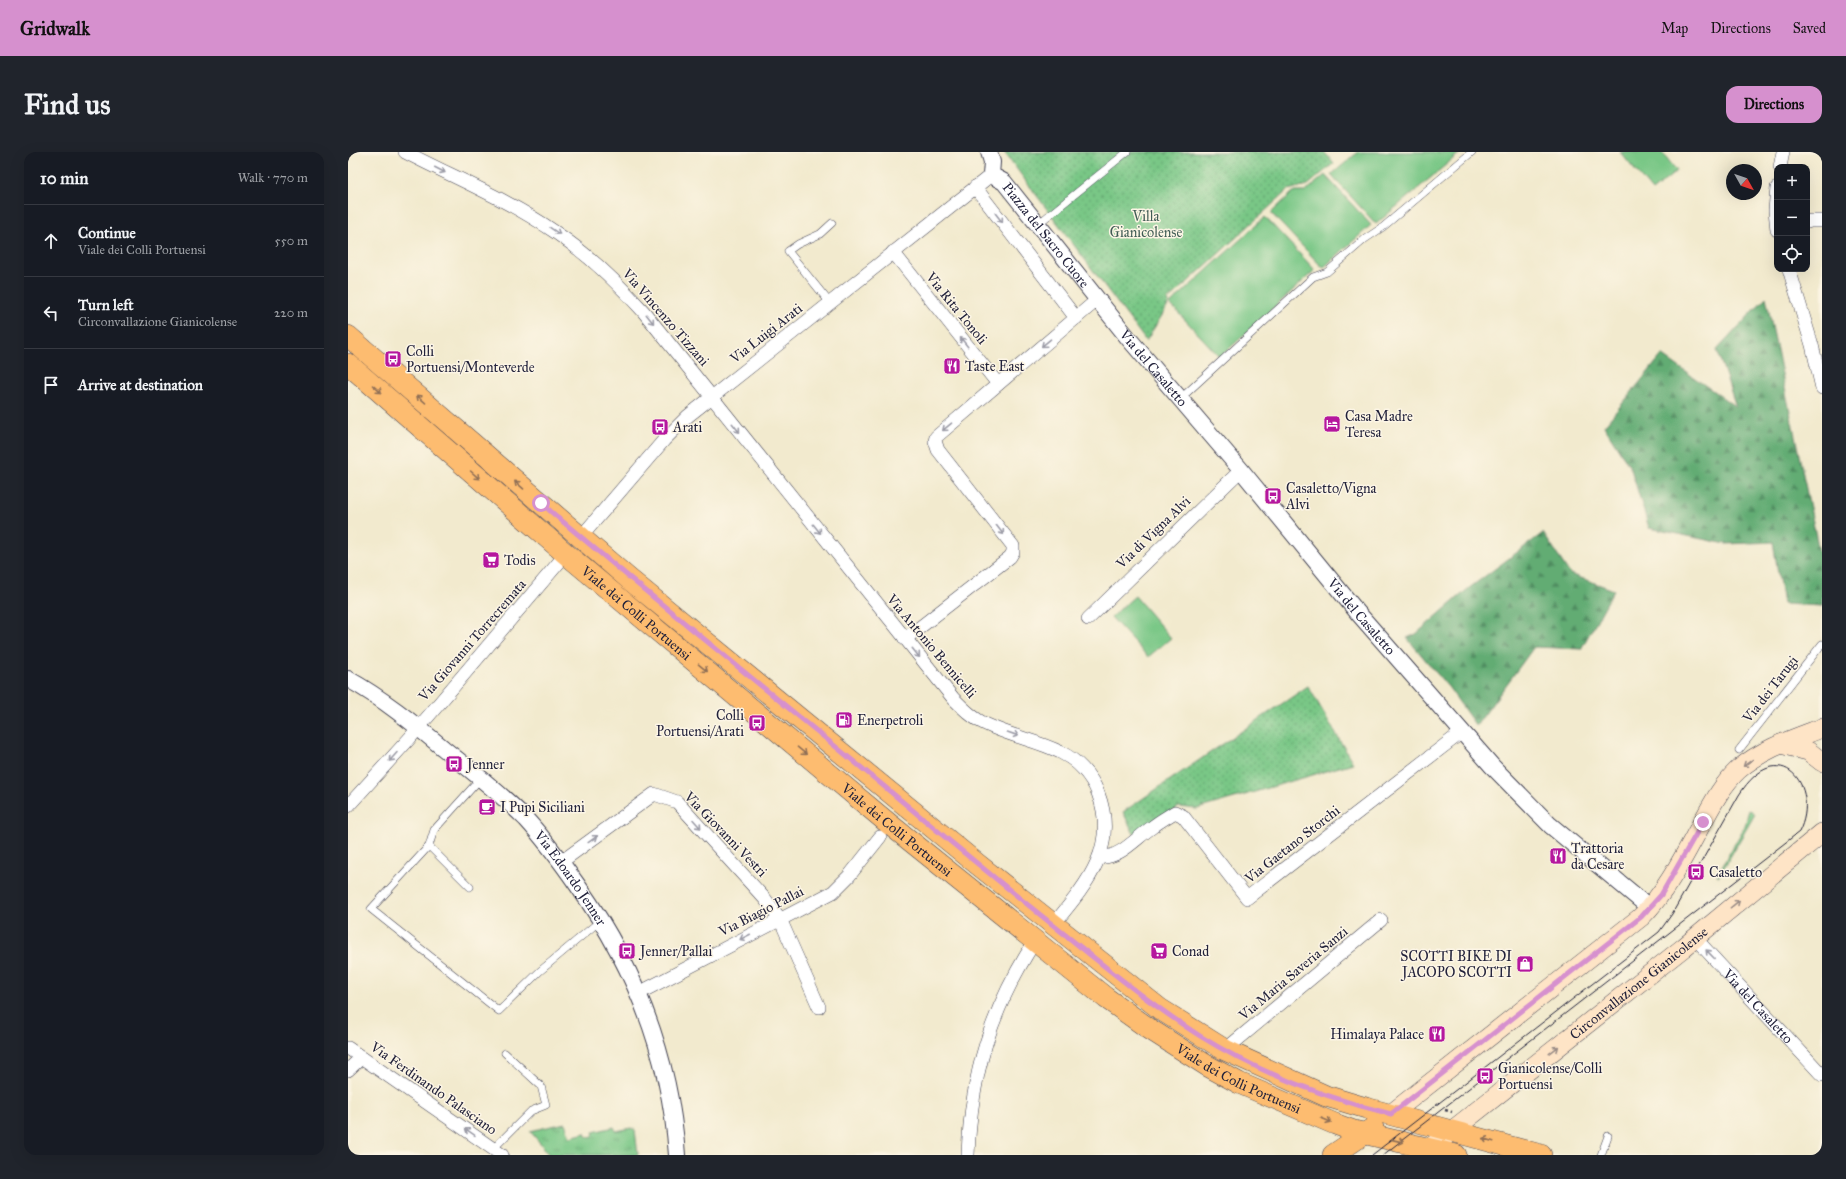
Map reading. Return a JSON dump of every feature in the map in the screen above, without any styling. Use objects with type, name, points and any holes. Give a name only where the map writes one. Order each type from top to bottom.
[{"type":"main road","name":"Viale dei Colli Portuensi","points":[[351,344],[581,537],[976,863],[1134,990],[1224,1050],[1326,1096],[1391,1114]]},
{"type":"main road","name":"Viale dei Colli Portuensi","points":[[348,364],[526,520],[834,778],[961,882],[1120,1008],[1154,1032],[1223,1075],[1335,1124],[1366,1133]]},
{"type":"main road","points":[[1333,1155],[1391,1114],[1632,925],[1650,908],[1667,886],[1711,806],[1729,780],[1749,762],[1781,744],[1822,728]]},
{"type":"main road","points":[[1781,744],[1808,751],[1822,762]]},
{"type":"main road","name":"Circonvallazione Gianicolense","points":[[1426,1152],[1695,938],[1822,833]]},
{"type":"main road","points":[[1391,1114],[1541,1155]]},
{"type":"main road","points":[[1366,1133],[1426,1152],[1456,1155]]},
{"type":"street","name":"Via Vincenzo Tizzani","points":[[406,152],[537,220],[586,255],[610,276],[643,311],[712,397]]},
{"type":"street","points":[[989,152],[992,162],[991,175]]},
{"type":"street","points":[[1781,164],[1783,152]]},
{"type":"street","name":"Via Luigi Arati","points":[[581,537],[675,428],[892,252],[991,175]]},
{"type":"street","name":"Piazza del Sacro Cuore","points":[[991,175],[1004,182],[1097,300]]},
{"type":"street","name":"Piazza del Sacro Cuore","points":[[975,188],[1076,318]]},
{"type":"street","points":[[1810,220],[1822,221]]},
{"type":"street","name":"Via Rita Tonoli","points":[[892,252],[998,384]]},
{"type":"street","points":[[1790,272],[1812,345],[1822,388]]},
{"type":"street","points":[[905,639],[1010,557],[1013,552],[1012,546],[938,450],[934,441],[940,433],[1097,300]]},
{"type":"street","name":"Via del Casaletto","points":[[1097,300],[1241,470],[1358,613],[1521,798],[1570,842],[1650,908]]},
{"type":"street","name":"Via Antonio Bennicelli","points":[[712,397],[953,698],[969,714],[987,724],[1060,752],[1084,771],[1094,785],[1104,812],[1106,829],[1100,857],[1092,874],[1053,925]]},
{"type":"street","name":"Via di Vigna Alvi","points":[[1088,619],[1241,470]]},
{"type":"street","points":[[526,520],[541,503]]},
{"type":"street","name":"Via Giovanni Torrecremata","points":[[348,806],[418,728],[566,554]]},
{"type":"street","name":"Via Edoardo Jenner","points":[[348,679],[368,690],[481,778],[527,821],[561,862],[601,920],[618,949],[639,993],[658,1051],[666,1086],[677,1155]]},
{"type":"street","points":[[748,705],[763,687]]},
{"type":"street","name":"Via Gaetano Storchi","points":[[1100,857],[1107,857],[1118,852],[1151,828],[1177,812],[1183,816],[1247,898],[1458,735]]},
{"type":"street","name":"Viale dei Colli Portuensi","points":[[834,778],[850,758]]},
{"type":"street","name":"Via Giovanni Vestri","points":[[561,862],[654,794],[677,802],[766,900],[780,919],[819,1007]]},
{"type":"street","name":"Via Biagio Pallai","points":[[639,993],[832,892],[849,876],[880,837]]},
{"type":"street","name":"Viale dei Colli Portuensi","points":[[961,882],[976,863]]},
{"type":"street","name":"Via Maria Saveria Sanzi","points":[[1224,1050],[1381,920]]},
{"type":"street","name":"Via del Casaletto","points":[[1695,938],[1822,1075]]},
{"type":"street","points":[[968,1155],[974,1093],[984,1046],[1013,979],[1035,941]]},
{"type":"street","points":[[1120,1008],[1134,990]]},
{"type":"street","name":"Via Ferdinando Palasciano","points":[[348,1048],[497,1152]]},
{"type":"street","points":[[348,1070],[361,1058]]},
{"type":"lane","points":[[1038,224],[1127,152]]},
{"type":"lane","points":[[1180,399],[1313,276],[1327,272],[1472,152]]},
{"type":"lane","points":[[830,303],[788,251],[798,244],[820,234],[832,222]]},
{"type":"lane","name":"Via dei Tarugi","points":[[1738,750],[1822,644]]},
{"type":"lane","points":[[481,778],[434,830],[429,846],[371,909],[499,1011],[540,971],[601,920]]},
{"type":"lane","points":[[429,846],[470,887]]},
{"type":"lane","points":[[497,1152],[531,1110],[546,1105],[541,1086],[505,1053]]},
{"type":"lane","points":[[1602,1155],[1608,1136]]},
{"type":"green space","name":"Villa Gianicolense","points":[[1004,152],[1324,152],[1334,163],[1308,185],[1288,190],[1167,301],[1169,304],[1146,341]]},
{"type":"green space","points":[[1358,152],[1461,152],[1376,224],[1331,175]]},
{"type":"green space","points":[[1620,152],[1662,152],[1677,171],[1652,191]]},
{"type":"green space","points":[[1325,175],[1371,225],[1323,268],[1271,213],[1293,192],[1305,192]]},
{"type":"green space","points":[[1265,217],[1315,270],[1220,357],[1170,304]]},
{"type":"green space","points":[[1766,297],[1822,565],[1822,606],[1783,604],[1773,542],[1726,544],[1649,528],[1631,469],[1604,426],[1662,355],[1736,407],[1717,350]]},
{"type":"green space","points":[[1543,533],[1570,574],[1614,590],[1581,649],[1534,647],[1476,726],[1449,688],[1407,638],[1416,634],[1469,588]]},
{"type":"green space","points":[[1135,596],[1171,638],[1148,657],[1111,617]]},
{"type":"green space","points":[[1308,686],[1353,763],[1197,809],[1179,807],[1134,834],[1123,812]]},
{"type":"green space","points":[[1749,809],[1755,814],[1719,876],[1717,875],[1745,826]]},
{"type":"green space","points":[[565,1123],[570,1137],[585,1133],[586,1136],[591,1138],[594,1135],[593,1132],[614,1127],[616,1131],[631,1128],[635,1130],[638,1155],[550,1155],[530,1131]]},
{"type":"tram line","points":[[1372,1155],[1659,932],[1672,914],[1739,795],[1754,777],[1768,768],[1782,767],[1793,773],[1801,784],[1805,798],[1805,815],[1799,832],[1383,1155]]},
{"type":"place","name":"Colli Portuensi/Monteverde","points":[[393,359]]},
{"type":"place","name":"Taste East","points":[[952,366]]},
{"type":"place","name":"Casa Madre Teresa","points":[[1332,424]]},
{"type":"place","name":"Arati","points":[[660,427]]},
{"type":"place","name":"Casaletto/Vigna Alvi","points":[[1273,496]]},
{"type":"place","name":"Todis","points":[[491,560]]},
{"type":"place","name":"Enerpetroli","points":[[844,720]]},
{"type":"place","name":"Colli Portuensi/Arati","points":[[757,723]]},
{"type":"place","name":"Jenner","points":[[454,764]]},
{"type":"place","name":"I Pupi Siciliani","points":[[487,807]]},
{"type":"place","name":"Trattoria da Cesare","points":[[1558,856]]},
{"type":"place","name":"Casaletto","points":[[1696,872]]},
{"type":"place","name":"Jenner/Pallai","points":[[627,951]]},
{"type":"place","name":"Conad","points":[[1159,951]]},
{"type":"place","name":"SCOTTI BIKE DI JACOPO SCOTTI","points":[[1525,964]]},
{"type":"place","name":"Himalaya Palace","points":[[1437,1034]]},
{"type":"place","name":"Gianicolense/Colli Portuensi","points":[[1485,1076]]},
{"type":"route","points":[[541,503],[630,579],[850,758],[976,863],[1134,990],[1160,1009],[1224,1050],[1326,1096],[1366,1108],[1391,1114],[1632,925],[1655,903],[1661,895],[1703,822]]}]
